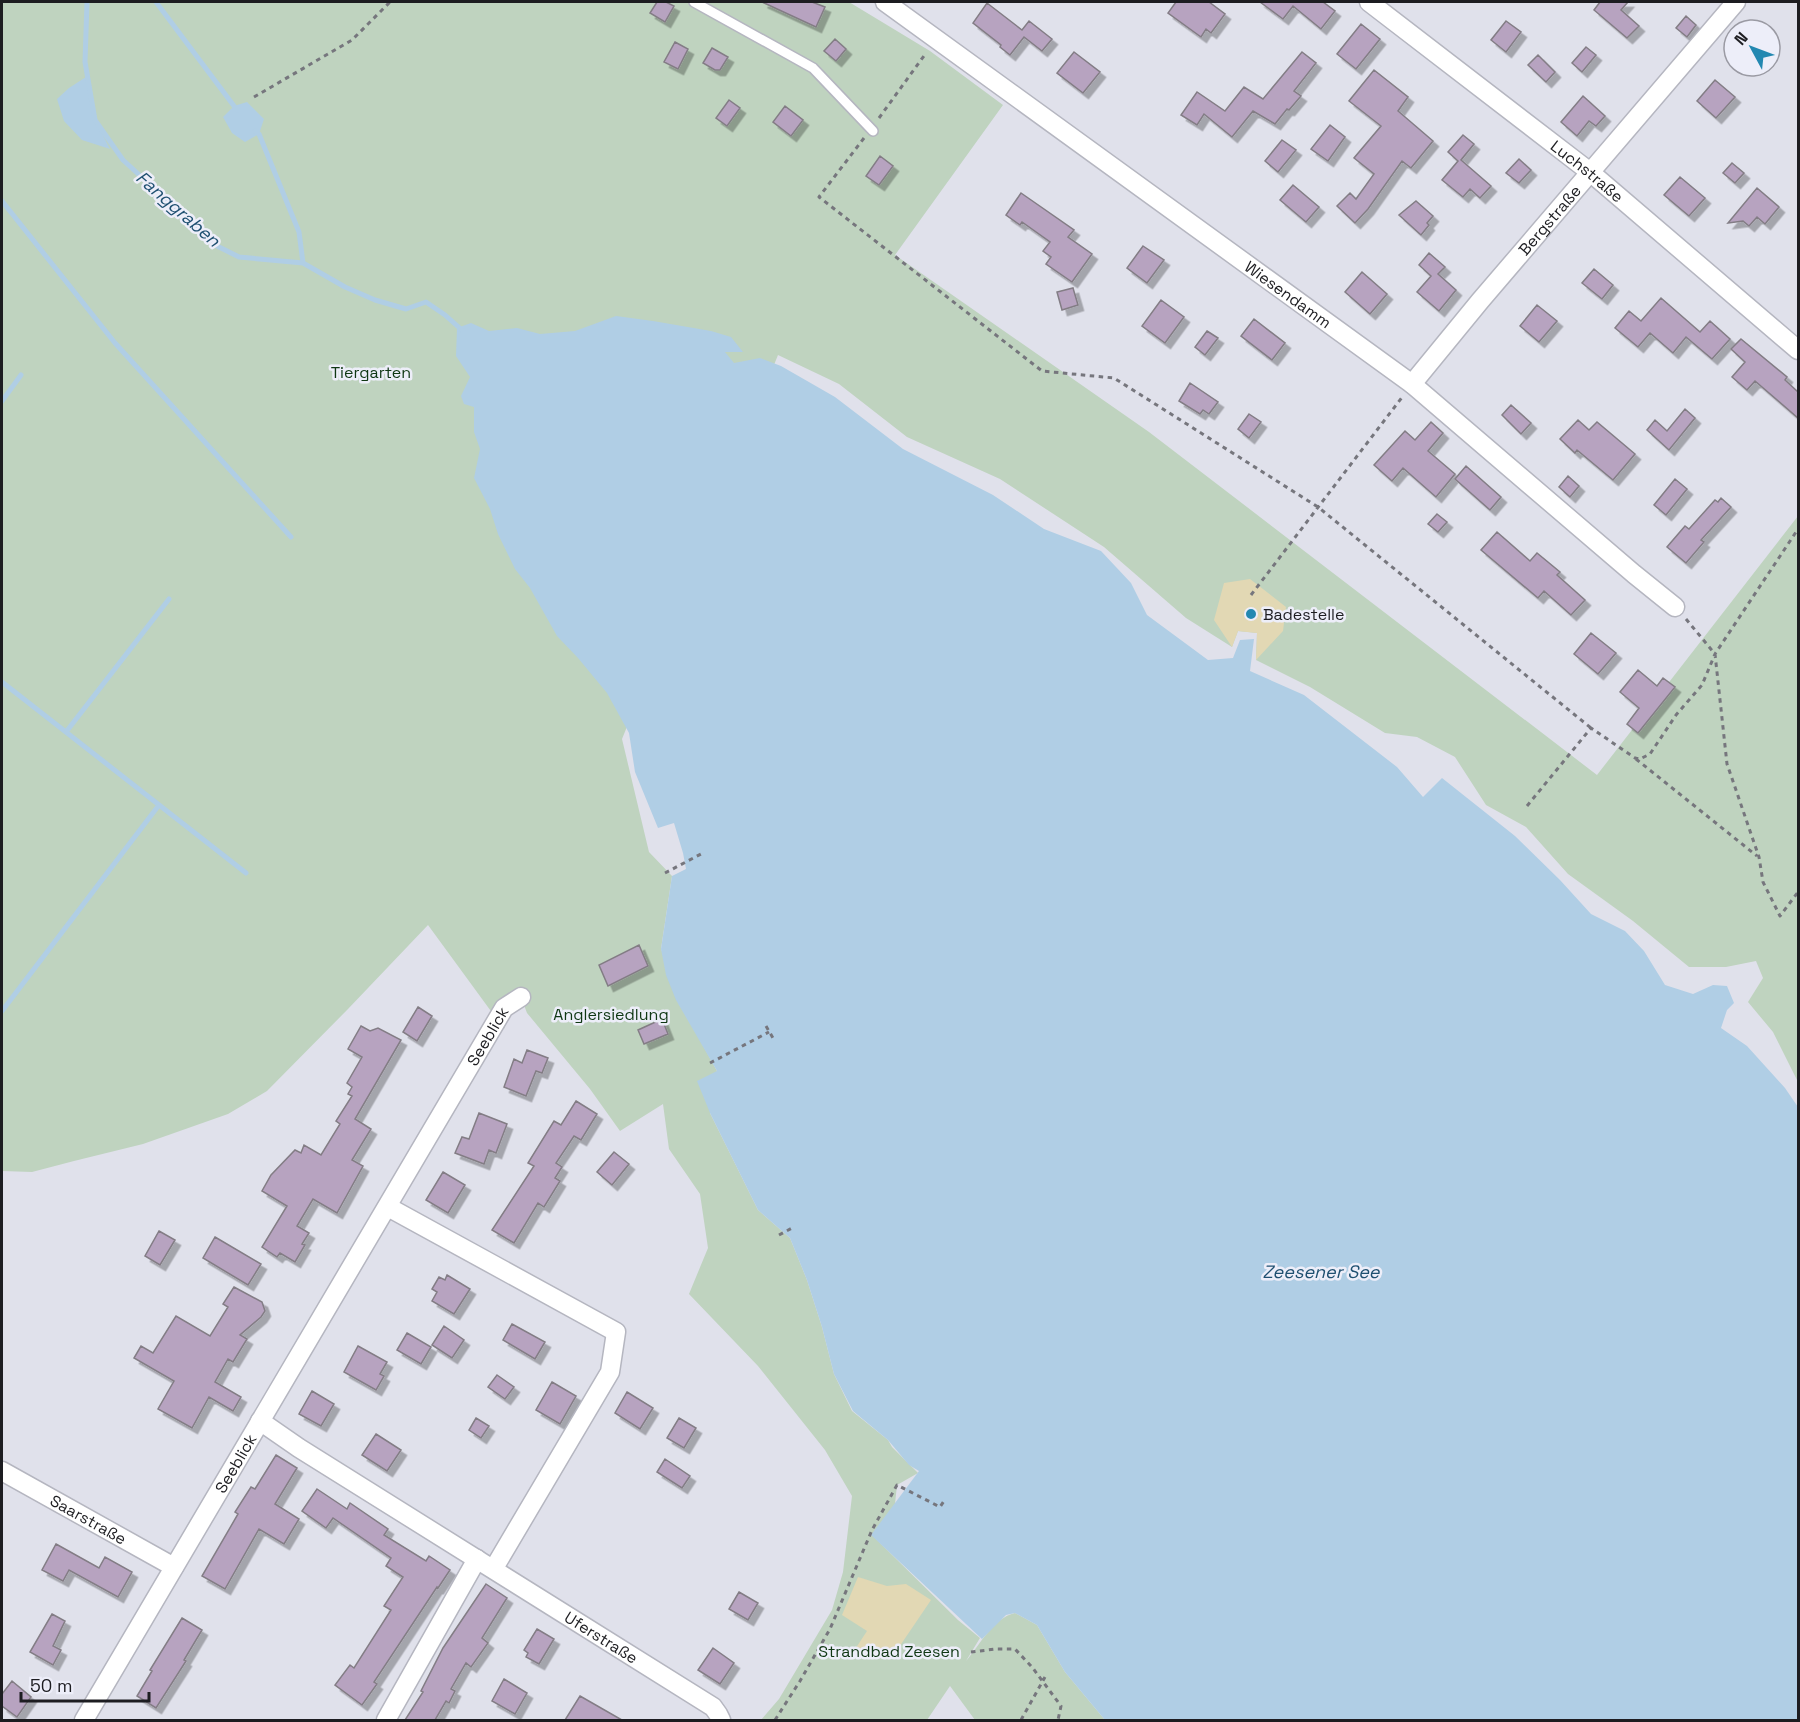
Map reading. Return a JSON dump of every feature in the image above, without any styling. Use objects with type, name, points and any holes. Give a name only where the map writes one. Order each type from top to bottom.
[{"type":"street","name":"Wiesendamm","points":[[885,2],[1412,384],[1675,607]]},
{"type":"street","name":"Luchstraße","points":[[1369,2],[1590,172],[1798,350]]},
{"type":"street","name":"Bergstraße","points":[[1412,384],[1480,301],[1736,2]]},
{"type":"street","name":"Seeblick","points":[[84,1720],[504,1008],[521,997]]},
{"type":"street","points":[[388,1207],[616,1332],[610,1372],[494,1568]]},
{"type":"street","name":"Uferstraße","points":[[260,1421],[299,1448],[713,1707],[721,1720]]},
{"type":"street","name":"Saarstraße","points":[[2,1471],[174,1567]]},
{"type":"street","points":[[386,1720],[477,1559]]},
{"type":"lane","points":[[694,2],[813,68],[872,130]]},
{"type":"path","points":[[254,97],[352,40],[390,2]]},
{"type":"path","points":[[937,38],[872,130],[819,197],[1042,371],[1114,378],[1318,507],[1591,728],[1635,758],[1759,857]]},
{"type":"path","points":[[1251,595],[1412,384]]},
{"type":"path","points":[[1635,758],[1640,759],[1650,754],[1676,715],[1702,685],[1715,654],[1798,529]]},
{"type":"path","points":[[1675,607],[1715,654],[1727,764],[1759,857],[1763,882],[1780,916],[1798,892]]},
{"type":"path","points":[[1527,806],[1591,728]]},
{"type":"path","points":[[665,873],[701,854]]},
{"type":"path","points":[[766,1026],[772,1038]]},
{"type":"path","points":[[710,1063],[769,1032]]},
{"type":"path","points":[[779,1235],[792,1228]]},
{"type":"path","points":[[775,1720],[830,1629],[872,1530],[897,1485],[940,1507],[944,1501]]},
{"type":"path","points":[[971,1652],[996,1649],[1015,1650],[1032,1667],[1061,1706],[1058,1720]]},
{"type":"path","points":[[1021,1720],[1045,1677]]},
{"type":"green space","name":"Tiergarten","points":[[2,2],[849,2],[930,51],[1003,105],[895,255],[1149,432],[1597,775],[1798,516],[1798,1082],[1773,1032],[1748,1002],[1763,978],[1756,961],[1726,967],[1689,967],[1633,921],[1568,874],[1526,827],[1486,805],[1455,757],[1417,737],[1385,733],[1310,687],[1256,660],[1257,633],[1238,631],[1232,647],[1186,618],[1104,547],[1000,479],[907,437],[839,384],[778,355],[622,739],[649,852],[672,876],[661,949],[700,1040],[717,1071],[710,1113],[758,1210],[790,1238],[807,1280],[834,1374],[852,1411],[888,1440],[918,1473],[897,1485],[895,1504],[873,1536],[958,1620],[980,1638],[966,1661],[1000,1620],[1015,1613],[1037,1625],[1065,1672],[1105,1720],[975,1720],[950,1686],[927,1720],[761,1720],[779,1699],[832,1610],[843,1572],[852,1496],[825,1450],[758,1366],[689,1294],[708,1248],[700,1194],[669,1149],[663,1104],[620,1131],[590,1089],[527,1013],[519,992],[504,1029],[428,925],[267,1091],[228,1114],[143,1144],[32,1172],[2,1171]]},
{"type":"sand","name":"Badestelle","points":[[1250,579],[1286,607],[1283,631],[1256,660],[1257,633],[1238,631],[1232,647],[1214,620],[1224,583]]},
{"type":"sand","name":"Strandbad Zeesen","points":[[858,1577],[887,1586],[906,1584],[931,1600],[891,1659],[852,1654],[867,1631],[842,1615]]},
{"type":"water","points":[[86,77],[95,120],[110,149],[82,140],[64,121],[57,99]]},
{"type":"water","points":[[247,102],[264,119],[259,134],[245,142],[232,133],[223,117],[234,106]]},
{"type":"water","name":"Zeesener See","points":[[616,316],[711,331],[731,337],[743,352],[725,352],[734,363],[760,358],[781,366],[835,397],[903,449],[993,495],[1044,529],[1101,551],[1131,583],[1147,615],[1208,660],[1233,658],[1240,640],[1254,639],[1250,671],[1304,695],[1397,767],[1423,797],[1442,778],[1515,836],[1591,914],[1625,931],[1644,951],[1665,985],[1693,994],[1713,985],[1727,986],[1734,1003],[1727,1010],[1721,1028],[1747,1046],[1785,1088],[1798,1107],[1798,1720],[1105,1720],[1065,1672],[1037,1625],[1015,1613],[1006,1615],[982,1639],[871,1535],[919,1471],[909,1465],[888,1440],[853,1411],[834,1374],[807,1280],[790,1238],[758,1210],[710,1113],[697,1081],[717,1071],[676,1000],[666,975],[661,949],[672,876],[686,869],[674,823],[658,828],[635,772],[629,733],[607,693],[557,636],[530,588],[515,569],[498,534],[490,509],[474,478],[480,449],[474,432],[474,407],[464,404],[461,396],[470,377],[456,356],[457,328],[471,323],[489,331],[517,328],[540,334],[575,331]]},
{"type":"building","points":[[657,2],[666,2],[674,6],[665,22],[650,13]]},
{"type":"building","points":[[762,2],[812,2],[825,7],[816,27]]},
{"type":"building","points":[[1176,2],[1209,2],[1225,14],[1211,33],[1206,29],[1201,37],[1168,13]]},
{"type":"building","points":[[1260,2],[1323,2],[1335,11],[1321,29],[1293,6],[1283,19]]},
{"type":"building","points":[[1600,2],[1628,2],[1621,10],[1639,26],[1627,38],[1594,10]]},
{"type":"building","points":[[987,3],[1022,30],[1029,21],[1052,39],[1042,51],[1024,37],[1010,55],[973,23]]},
{"type":"building","points":[[1686,16],[1696,25],[1687,37],[1676,28]]},
{"type":"building","points":[[1506,21],[1521,32],[1506,52],[1491,40]]},
{"type":"building","points":[[1361,24],[1380,39],[1356,69],[1337,54]]},
{"type":"building","points":[[835,39],[846,49],[836,61],[824,51]]},
{"type":"building","points":[[675,42],[688,49],[678,69],[664,62]]},
{"type":"building","points":[[1586,47],[1596,55],[1582,72],[1572,63]]},
{"type":"building","points":[[712,48],[728,57],[720,70],[715,70],[703,63]]},
{"type":"building","points":[[1074,52],[1100,72],[1083,93],[1057,73]]},
{"type":"building","points":[[1302,52],[1316,63],[1294,91],[1301,96],[1275,124],[1253,111],[1232,137],[1204,114],[1197,125],[1181,115],[1197,92],[1225,111],[1244,87],[1263,99]]},
{"type":"building","points":[[1538,55],[1555,72],[1546,82],[1528,65]]},
{"type":"building","points":[[1374,70],[1408,97],[1398,111],[1433,141],[1411,168],[1402,161],[1368,209],[1355,223],[1337,206],[1350,193],[1356,199],[1374,174],[1354,158],[1381,126],[1349,101]]},
{"type":"building","points":[[1715,80],[1735,97],[1716,118],[1697,101]]},
{"type":"building","points":[[1583,96],[1605,116],[1596,126],[1589,121],[1577,136],[1561,122]]},
{"type":"building","points":[[729,100],[740,108],[727,126],[716,118]]},
{"type":"building","points":[[785,106],[803,120],[791,136],[773,122]]},
{"type":"building","points":[[1330,125],[1345,137],[1328,161],[1311,149]]},
{"type":"building","points":[[1463,135],[1474,144],[1461,160],[1491,186],[1480,198],[1470,189],[1463,197],[1442,180],[1458,161],[1448,152]]},
{"type":"building","points":[[1282,140],[1296,150],[1278,172],[1265,161]]},
{"type":"building","points":[[880,156],[893,166],[879,185],[866,176]]},
{"type":"building","points":[[1519,159],[1531,170],[1519,183],[1506,173]]},
{"type":"building","points":[[1732,163],[1744,173],[1735,183],[1723,173]]},
{"type":"building","points":[[1680,177],[1705,198],[1689,216],[1664,195]]},
{"type":"building","points":[[1293,185],[1319,207],[1306,222],[1280,200]]},
{"type":"building","points":[[1757,188],[1779,207],[1765,224],[1757,217],[1749,226],[1743,221],[1728,223]]},
{"type":"building","points":[[1021,193],[1074,230],[1068,237],[1092,254],[1072,282],[1046,264],[1051,257],[1043,251],[1050,242],[1022,222],[1020,225],[1006,215]]},
{"type":"building","points":[[1416,201],[1433,216],[1421,235],[1399,215]]},
{"type":"building","points":[[1143,246],[1164,260],[1147,283],[1127,268]]},
{"type":"building","points":[[1429,253],[1445,267],[1438,274],[1456,290],[1439,311],[1417,292],[1431,276],[1419,265]]},
{"type":"building","points":[[1594,269],[1613,285],[1602,299],[1582,283]]},
{"type":"building","points":[[1362,272],[1387,294],[1370,314],[1345,292]]},
{"type":"building","points":[[1073,288],[1078,305],[1062,310],[1057,292]]},
{"type":"building","points":[[1661,298],[1700,332],[1710,321],[1730,339],[1712,359],[1686,337],[1673,353],[1650,333],[1638,347],[1615,328],[1629,311],[1641,321]]},
{"type":"building","points":[[1161,300],[1184,317],[1165,343],[1142,326]]},
{"type":"building","points":[[1537,305],[1557,321],[1539,342],[1520,326]]},
{"type":"building","points":[[1254,319],[1285,343],[1272,360],[1241,336]]},
{"type":"building","points":[[1207,331],[1218,338],[1205,355],[1195,347]]},
{"type":"building","points":[[1741,339],[1787,377],[1785,380],[1798,392],[1798,418],[1755,381],[1747,390],[1732,377],[1745,362],[1731,349]]},
{"type":"building","points":[[1190,383],[1218,402],[1209,414],[1203,410],[1200,414],[1179,401]]},
{"type":"building","points":[[1511,405],[1531,423],[1521,434],[1502,415]]},
{"type":"building","points":[[1685,409],[1695,418],[1669,450],[1647,430],[1655,420],[1667,431]]},
{"type":"building","points":[[1249,414],[1261,422],[1249,438],[1238,429]]},
{"type":"building","points":[[1578,420],[1589,430],[1597,422],[1635,454],[1613,480],[1577,450],[1575,453],[1560,439]]},
{"type":"building","points":[[1431,422],[1443,433],[1428,451],[1455,474],[1436,497],[1403,468],[1392,481],[1374,465],[1405,431],[1415,440]]},
{"type":"building","points":[[1466,466],[1501,497],[1490,510],[1455,479]]},
{"type":"building","points":[[1568,476],[1579,486],[1570,497],[1559,487]]},
{"type":"building","points":[[1675,479],[1687,489],[1666,515],[1654,505]]},
{"type":"building","points":[[1721,498],[1731,507],[1701,540],[1704,542],[1686,563],[1667,547],[1685,526],[1689,529],[1715,500],[1718,502]]},
{"type":"building","points":[[1437,514],[1447,522],[1438,532],[1428,524]]},
{"type":"building","points":[[1497,532],[1530,561],[1537,553],[1560,572],[1557,575],[1585,600],[1571,615],[1544,591],[1538,598],[1481,550]]},
{"type":"building","points":[[1591,633],[1616,653],[1598,674],[1574,654]]},
{"type":"building","points":[[1638,670],[1657,686],[1663,678],[1675,687],[1638,733],[1627,724],[1639,708],[1620,692]]},
{"type":"building","points":[[639,945],[648,966],[608,986],[599,965]]},
{"type":"building","points":[[418,1007],[432,1016],[417,1041],[403,1032]]},
{"type":"building","points":[[662,1019],[668,1034],[644,1044],[638,1030]]},
{"type":"building","points":[[361,1026],[370,1031],[378,1028],[401,1040],[355,1119],[371,1129],[352,1160],[363,1166],[337,1213],[313,1199],[297,1226],[309,1233],[295,1262],[280,1253],[277,1257],[262,1247],[287,1206],[262,1191],[271,1175],[295,1150],[301,1153],[304,1145],[321,1155],[340,1124],[336,1121],[352,1096],[348,1094],[352,1087],[347,1083],[362,1057],[348,1049]]},
{"type":"building","points":[[527,1050],[548,1058],[542,1073],[536,1071],[526,1096],[504,1087],[514,1059],[522,1063]]},
{"type":"building","points":[[576,1101],[597,1114],[581,1140],[574,1136],[556,1163],[562,1167],[555,1178],[560,1181],[544,1207],[538,1203],[514,1243],[492,1230],[534,1166],[528,1163],[554,1121],[561,1125]]},
{"type":"building","points":[[479,1113],[507,1124],[496,1153],[489,1150],[484,1164],[455,1153],[462,1137],[469,1139]]},
{"type":"building","points":[[614,1152],[629,1164],[612,1185],[597,1172]]},
{"type":"building","points":[[443,1172],[465,1185],[448,1213],[426,1200]]},
{"type":"building","points":[[159,1231],[175,1240],[160,1265],[145,1256]]},
{"type":"building","points":[[215,1237],[261,1264],[248,1285],[203,1258]]},
{"type":"building","points":[[447,1275],[470,1289],[454,1314],[432,1301],[437,1292],[432,1289],[439,1277],[445,1280]]},
{"type":"building","points":[[234,1287],[262,1302],[265,1311],[240,1335],[247,1339],[233,1362],[228,1359],[215,1382],[241,1397],[233,1411],[209,1397],[192,1428],[158,1409],[174,1381],[134,1358],[141,1346],[153,1353],[176,1316],[210,1336],[228,1307],[223,1304]]},
{"type":"building","points":[[512,1324],[545,1342],[535,1359],[503,1340]]},
{"type":"building","points":[[444,1326],[464,1340],[452,1358],[432,1345]]},
{"type":"building","points":[[407,1333],[431,1347],[421,1364],[397,1350]]},
{"type":"building","points":[[358,1346],[387,1362],[380,1374],[384,1376],[376,1390],[344,1372]]},
{"type":"building","points":[[497,1375],[514,1387],[505,1399],[488,1387]]},
{"type":"building","points":[[552,1382],[576,1396],[560,1424],[536,1410]]},
{"type":"building","points":[[312,1391],[334,1404],[321,1426],[299,1414]]},
{"type":"building","points":[[627,1392],[653,1408],[640,1429],[615,1413]]},
{"type":"building","points":[[476,1418],[489,1426],[481,1438],[469,1430]]},
{"type":"building","points":[[679,1418],[696,1428],[684,1448],[667,1438]]},
{"type":"building","points":[[376,1434],[401,1450],[387,1471],[362,1455]]},
{"type":"building","points":[[276,1455],[297,1468],[275,1504],[299,1519],[284,1544],[259,1529],[225,1589],[202,1576],[238,1514],[235,1512],[251,1487],[255,1489]]},
{"type":"building","points":[[665,1459],[690,1476],[682,1488],[657,1472]]},
{"type":"building","points":[[317,1489],[347,1509],[350,1503],[388,1529],[384,1535],[426,1561],[429,1556],[450,1570],[374,1682],[377,1684],[362,1705],[335,1685],[350,1665],[354,1668],[391,1610],[384,1606],[403,1577],[386,1566],[391,1558],[333,1518],[326,1528],[302,1511]]},
{"type":"building","points":[[56,1544],[99,1568],[105,1557],[132,1572],[118,1597],[69,1570],[63,1581],[42,1570]]},
{"type":"building","points":[[486,1584],[507,1598],[482,1638],[488,1643],[471,1667],[466,1663],[451,1689],[455,1691],[449,1703],[446,1701],[435,1720],[405,1720],[423,1692],[421,1691],[443,1648]]},
{"type":"building","points":[[739,1592],[758,1603],[748,1620],[729,1609]]},
{"type":"building","points":[[52,1614],[65,1621],[53,1646],[61,1650],[53,1665],[30,1652]]},
{"type":"building","points":[[182,1618],[202,1630],[184,1660],[186,1661],[156,1708],[137,1696]]},
{"type":"building","points":[[537,1629],[554,1639],[539,1664],[526,1657],[528,1653],[524,1650]]},
{"type":"building","points":[[713,1648],[734,1663],[720,1684],[698,1670]]},
{"type":"building","points":[[504,1679],[527,1693],[515,1714],[492,1701]]},
{"type":"building","points":[[12,1681],[31,1697],[17,1717],[2,1706],[2,1694]]},
{"type":"building","points":[[580,1696],[622,1720],[565,1720]]},
{"type":"waterway","name":"Fanggraben","points":[[87,2],[85,62],[95,120],[123,160],[217,246],[239,257],[303,263],[345,287],[375,300],[406,309],[426,302],[463,331]]},
{"type":"waterway","points":[[156,2],[237,110]]},
{"type":"waterway","points":[[255,131],[259,134],[299,232],[303,263]]},
{"type":"waterway","points":[[2,201],[115,343],[291,537]]},
{"type":"waterway","points":[[2,401],[21,375]]},
{"type":"waterway","points":[[66,732],[169,599]]},
{"type":"waterway","points":[[2,682],[246,873]]},
{"type":"waterway","points":[[2,1011],[159,805]]},
{"type":"place","name":"Badestelle","points":[[1251,614]]},
{"type":"park label","name":"Anglersiedlung","points":[[611,1014]]}]
